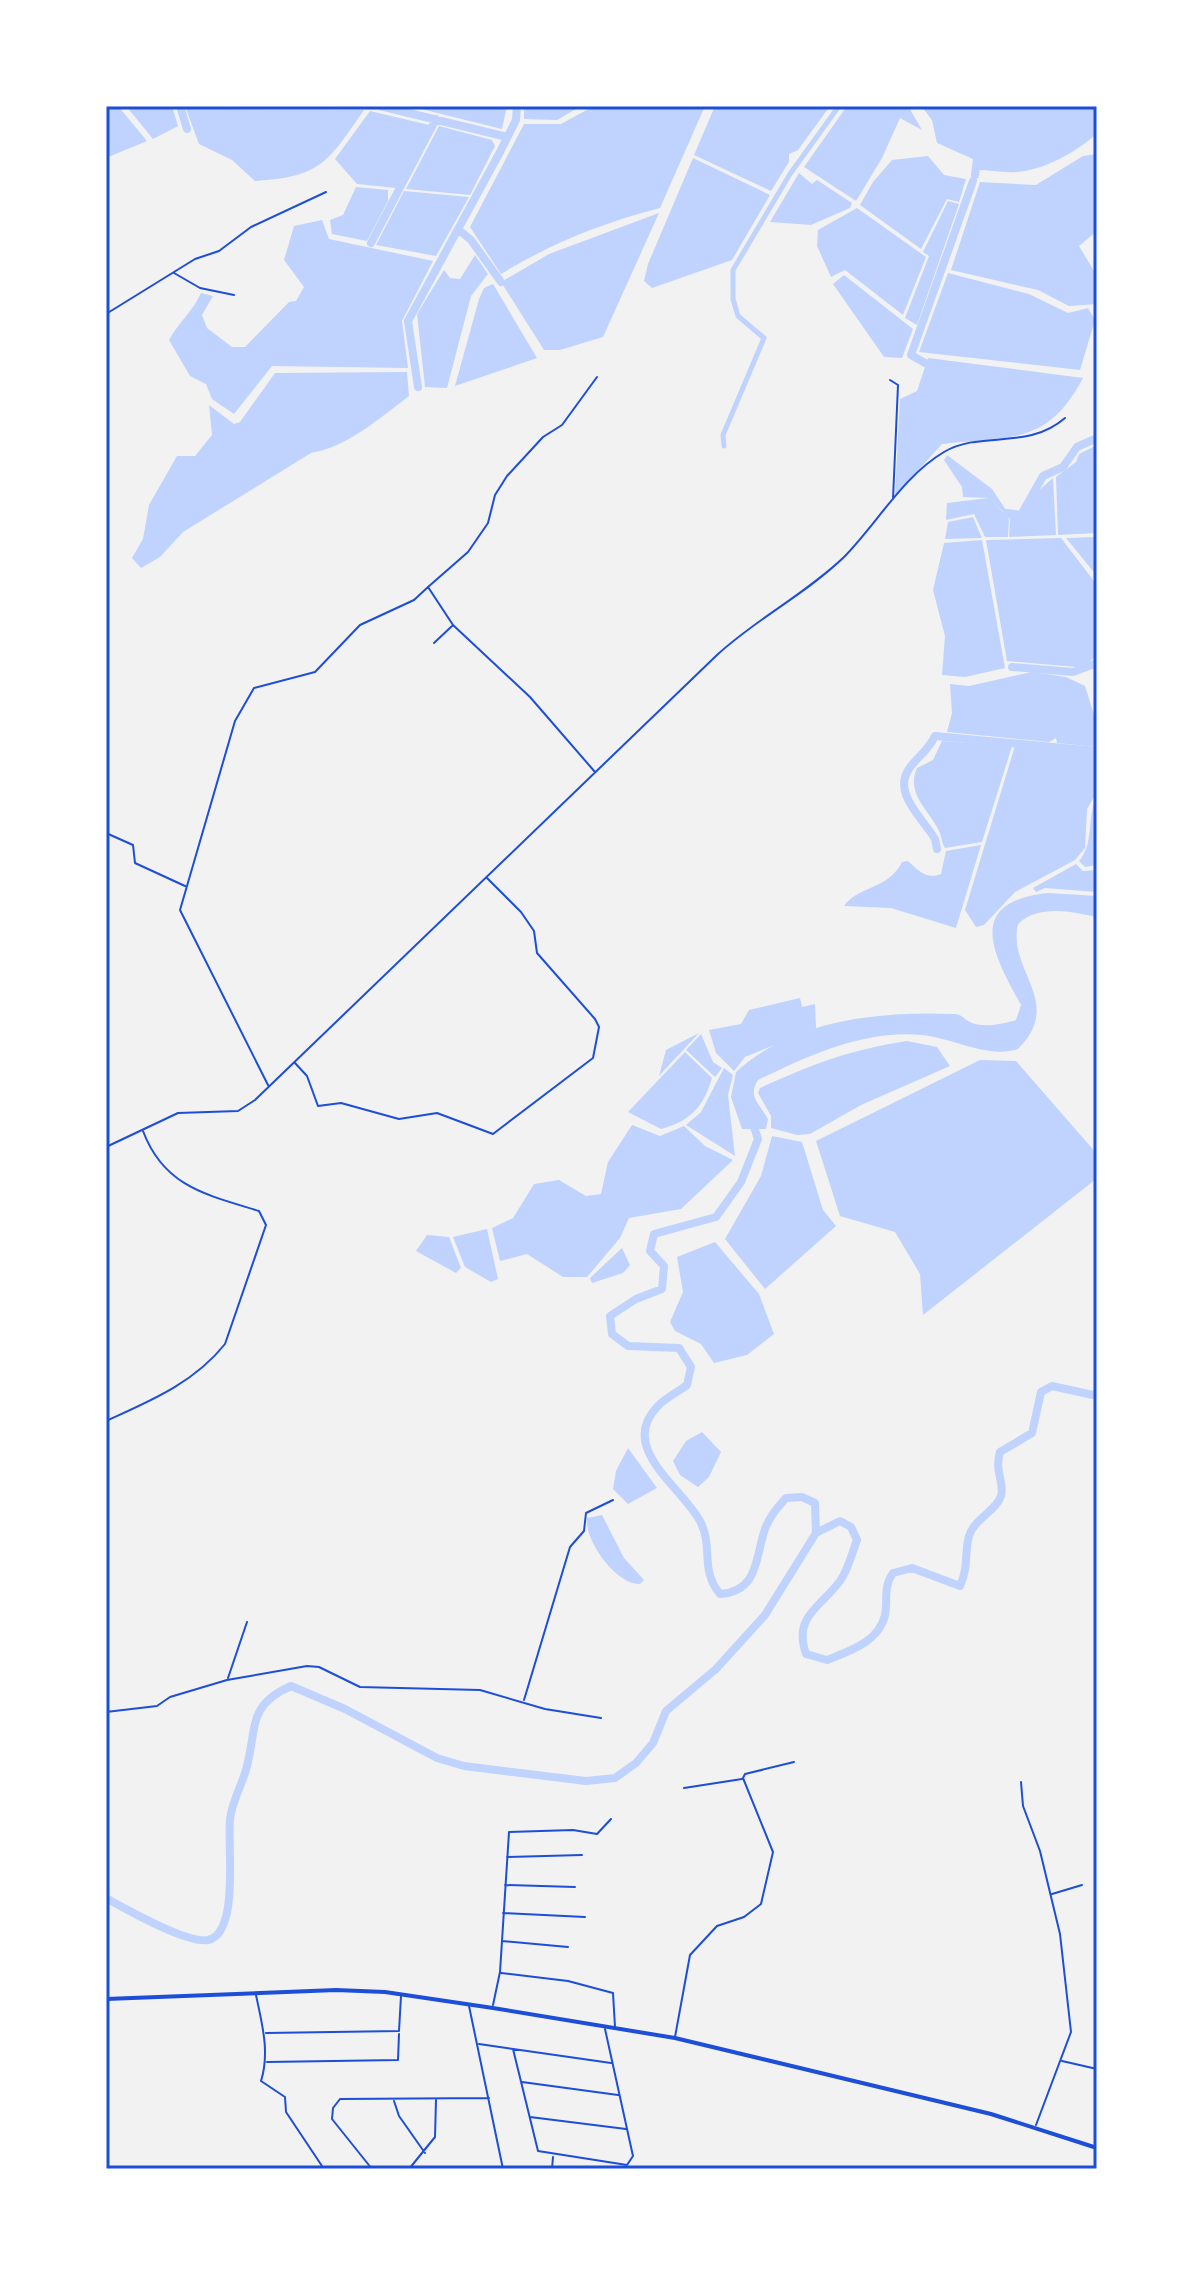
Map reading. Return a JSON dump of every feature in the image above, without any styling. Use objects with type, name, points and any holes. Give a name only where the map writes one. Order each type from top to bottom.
[{"type":"main road","points":[[106,1999],[336,1990],[401,1994],[675,2038],[1036,2126],[1097,2148]]},
{"type":"street","points":[[106,314],[173,272],[219,251],[251,227],[326,192]]},
{"type":"street","points":[[173,272],[200,288],[234,295]]},
{"type":"street","points":[[269,1086],[180,910],[224,753],[247,695],[254,688],[315,672],[360,625],[414,600],[468,552],[488,523],[495,495],[507,476],[543,437],[562,425],[597,377]]},
{"type":"street","points":[[890,380],[898,385],[893,500]]},
{"type":"street","points":[[106,1147],[178,1113],[238,1111],[255,1100],[739,635],[806,591],[844,556],[931,462],[956,446],[1040,434],[1065,418]]},
{"type":"street","points":[[428,587],[453,625],[530,697],[595,773]]},
{"type":"street","points":[[434,643],[453,625]]},
{"type":"street","points":[[106,833],[133,845],[135,863],[185,886]]},
{"type":"street","points":[[294,1062],[307,1076],[318,1106],[341,1103],[399,1119],[437,1113],[493,1134],[593,1058],[599,1027],[595,1019],[537,953],[534,931],[521,912],[487,878]]},
{"type":"street","points":[[106,1421],[176,1389],[225,1344],[266,1225],[259,1211],[217,1199],[168,1172],[153,1157],[142,1129]]},
{"type":"street","points":[[524,1702],[570,1547],[584,1531],[586,1513],[613,1500]]},
{"type":"street","points":[[227,1680],[247,1622]]},
{"type":"street","points":[[106,1712],[157,1706],[170,1697],[227,1680],[319,1667],[360,1687],[467,1689],[601,1718]]},
{"type":"street","points":[[684,1788],[743,1778],[745,1774],[794,1762]]},
{"type":"street","points":[[675,2038],[690,1955],[717,1926],[744,1917],[761,1904],[773,1852],[743,1778]]},
{"type":"street","points":[[1021,1782],[1023,1806],[1051,1894],[1071,2020],[1071,2038],[1036,2126]]},
{"type":"street","points":[[493,2008],[500,1972],[509,1832],[573,1830],[597,1834],[611,1819]]},
{"type":"street","points":[[507,1857],[582,1855]]},
{"type":"street","points":[[504,1885],[575,1887]]},
{"type":"street","points":[[1051,1894],[1082,1885]]},
{"type":"street","points":[[502,1912],[585,1917]]},
{"type":"street","points":[[501,1941],[568,1947]]},
{"type":"street","points":[[500,1972],[568,1981],[613,1993],[615,2027]]},
{"type":"street","points":[[256,1993],[265,2033],[263,2085],[285,2097],[286,2112],[324,2169]]},
{"type":"street","points":[[265,2062],[398,2060],[401,1994]]},
{"type":"street","points":[[468,2005],[503,2169]]},
{"type":"street","points":[[513,2049],[538,2151],[607,2163],[632,2163],[605,2026]]},
{"type":"street","points":[[265,2033],[399,2031]]},
{"type":"street","points":[[477,2044],[611,2063]]},
{"type":"street","points":[[1061,2061],[1097,2069]]},
{"type":"street","points":[[521,2082],[618,2095]]},
{"type":"street","points":[[372,2169],[332,2119],[333,2108],[340,2099],[489,2098]]},
{"type":"street","points":[[394,2099],[399,2116],[425,2153]]},
{"type":"street","points":[[409,2169],[435,2137],[436,2099]]},
{"type":"street","points":[[530,2117],[627,2129]]},
{"type":"street","points":[[552,2169],[553,2156]]},
{"type":"street","points":[[606,2169],[607,2163]]},
{"type":"water","points":[[106,106],[118,106],[147,141],[106,158]]},
{"type":"water","points":[[126,106],[172,106],[178,126],[153,139]]},
{"type":"water","points":[[409,106],[507,106],[502,129]]},
{"type":"water","points":[[524,106],[581,106],[557,120],[524,119]]},
{"type":"water","points":[[594,106],[705,106],[660,208],[578,235],[501,274],[470,227],[524,124],[561,124]]},
{"type":"water","points":[[715,106],[830,106],[798,150],[789,154],[789,162],[771,191],[694,155]]},
{"type":"water","points":[[847,106],[908,106],[922,130],[900,118],[882,158],[856,201],[804,167]]},
{"type":"water","points":[[921,106],[1097,106],[1097,133],[1070,153],[1037,168],[1011,172],[977,170],[973,159],[937,143],[932,120]]},
{"type":"water","points":[[186,109],[364,110],[321,164],[295,176],[255,181],[232,160],[199,144]]},
{"type":"water","points":[[370,111],[429,125],[396,188],[357,184],[335,159]]},
{"type":"water","points":[[439,126],[492,140],[495,146],[470,195],[406,189]]},
{"type":"water","points":[[1097,154],[1097,231],[1079,246],[1097,276],[1097,304],[1069,306],[1038,290],[951,270],[980,182],[1036,185],[1083,156]]},
{"type":"water","points":[[928,156],[944,175],[966,179],[959,202],[947,199],[921,249],[860,205],[873,182],[892,160]]},
{"type":"water","points":[[693,158],[770,195],[732,260],[652,288],[644,281],[648,264]]},
{"type":"water","points":[[799,173],[812,184],[817,180],[852,203],[850,208],[811,225],[770,222]]},
{"type":"water","points":[[356,187],[388,190],[388,201],[367,241],[332,234],[330,220],[343,215]]},
{"type":"water","points":[[404,191],[469,197],[436,256],[376,245]]},
{"type":"water","points":[[948,201],[959,204],[917,325],[905,318],[929,256],[923,252]]},
{"type":"water","points":[[857,208],[926,257],[903,315],[845,270],[831,277],[817,246],[818,230]]},
{"type":"water","points":[[659,213],[603,337],[560,350],[544,350],[501,282],[549,254]]},
{"type":"water","points":[[322,220],[329,239],[433,261],[402,321],[408,368],[272,366],[234,414],[212,399],[206,384],[190,376],[169,340],[201,293],[213,296],[202,315],[207,328],[232,347],[245,347],[289,302],[296,301],[304,287],[284,260],[294,226]]},
{"type":"water","points":[[475,255],[488,274],[471,296],[447,388],[425,387],[417,314],[444,270],[450,278],[460,279]]},
{"type":"water","points":[[948,273],[1029,294],[1068,313],[1088,308],[1095,320],[1080,370],[919,352]]},
{"type":"water","points":[[844,275],[913,329],[902,358],[884,357],[833,284]]},
{"type":"water","points":[[493,284],[537,358],[455,386],[479,299],[484,288]]},
{"type":"water","points":[[928,358],[1083,378],[1055,416],[1040,427],[1007,438],[942,444],[895,496],[900,399],[917,391]]},
{"type":"water","points":[[407,372],[409,396],[363,430],[337,445],[311,453],[183,532],[160,557],[141,568],[132,558],[143,539],[149,505],[177,456],[195,456],[212,435],[209,405],[234,424],[240,422],[275,373]]},
{"type":"water","points":[[1097,445],[1097,533],[1058,535],[1056,477],[1076,462],[1079,454]]},
{"type":"water","points":[[947,455],[992,489],[1008,513],[1023,514],[1021,519],[1035,494],[1053,478],[1056,535],[1009,537],[1010,519],[991,499],[1009,519],[1008,537],[985,537],[974,514],[946,520],[947,503],[989,498],[963,497],[962,487],[944,460]]},
{"type":"water","points":[[973,517],[982,538],[945,539],[948,522]]},
{"type":"water","points":[[1097,537],[1097,576],[1066,538]]},
{"type":"water","points":[[1061,538],[1097,585],[1097,656],[1084,666],[1076,667],[1007,661],[986,540]]},
{"type":"water","points":[[982,540],[1005,668],[965,677],[942,675],[945,636],[933,590],[944,543]]},
{"type":"water","points":[[1032,672],[1066,677],[1085,686],[1094,715],[1097,747],[1057,743],[1056,738],[1049,742],[947,732],[952,713],[950,684],[969,686]]},
{"type":"water","points":[[942,741],[1012,746],[982,842],[945,848],[938,829],[916,793],[914,777],[917,768],[933,760]]},
{"type":"water","points":[[1015,746],[1097,754],[1097,792],[1087,809],[1085,848],[1075,860],[1015,892],[984,925],[976,927],[965,910]]},
{"type":"water","points":[[1097,796],[1097,865],[1085,867],[1079,861],[1087,846]]},
{"type":"water","points":[[981,845],[956,928],[891,908],[844,906],[857,894],[889,878],[902,862],[908,861],[923,873],[936,876],[941,874],[946,851]]},
{"type":"water","points":[[1076,864],[1083,871],[1097,870],[1097,892],[1045,888],[1036,892],[1033,888]]},
{"type":"water","points":[[1048,893],[1097,896],[1097,917],[1046,912],[1018,924],[1020,957],[1032,986],[1036,1016],[1031,1032],[1018,1049],[995,1051],[934,1037],[901,1034],[837,1046],[758,1080],[754,1096],[768,1119],[766,1129],[742,1129],[731,1097],[736,1072],[758,1054],[810,1030],[838,1022],[896,1014],[955,1014],[985,1025],[1016,1020],[1021,1005],[995,950],[992,933],[995,919],[1004,907],[1022,898]]},
{"type":"water","points":[[800,998],[802,1007],[815,1004],[816,1028],[745,1057],[734,1071],[716,1053],[709,1030],[741,1024],[749,1010]]},
{"type":"water","points":[[699,1033],[659,1076],[666,1050]]},
{"type":"water","points":[[701,1034],[713,1062],[722,1068],[715,1077],[686,1050]]},
{"type":"water","points":[[907,1041],[937,1047],[950,1066],[861,1105],[810,1134],[797,1135],[771,1128],[771,1116],[758,1093],[760,1088],[832,1059]]},
{"type":"water","points":[[685,1052],[712,1078],[694,1112],[680,1122],[661,1129],[628,1112]]},
{"type":"water","points":[[980,1060],[1016,1061],[1097,1154],[1096,1179],[923,1315],[920,1274],[895,1232],[840,1216],[816,1141]]},
{"type":"water","points":[[724,1068],[733,1075],[728,1095],[735,1156],[686,1125],[701,1112]]},
{"type":"water","points":[[632,1125],[660,1136],[684,1126],[705,1146],[733,1160],[681,1209],[629,1218],[620,1238],[587,1277],[563,1277],[527,1254],[500,1261],[492,1228],[513,1218],[534,1184],[559,1180],[586,1196],[601,1194],[608,1162]]},
{"type":"water","points":[[772,1136],[802,1142],[823,1210],[836,1226],[765,1289],[725,1239],[761,1176]]},
{"type":"water","points":[[487,1229],[498,1279],[491,1282],[465,1267],[453,1237]]},
{"type":"water","points":[[427,1235],[449,1237],[461,1268],[456,1273],[416,1251]]},
{"type":"water","points":[[715,1242],[759,1294],[774,1334],[747,1355],[714,1363],[701,1344],[675,1331],[670,1322],[683,1292],[677,1257]]},
{"type":"water","points":[[622,1248],[630,1265],[623,1273],[592,1283],[590,1278]]},
{"type":"water","points":[[702,1432],[721,1452],[709,1477],[698,1487],[680,1475],[673,1461],[686,1441]]},
{"type":"water","points":[[628,1448],[657,1488],[628,1504],[613,1489],[616,1471]]},
{"type":"water","points":[[602,1515],[624,1558],[644,1580],[640,1584],[621,1577],[596,1549],[587,1527],[587,1518]]},
{"type":"waterway","points":[[180,106],[187,129]]},
{"type":"waterway","points":[[380,106],[507,137]]},
{"type":"waterway","points":[[418,387],[408,321],[500,152],[516,120],[517,106]]},
{"type":"waterway","points":[[724,446],[723,435],[764,338],[738,316],[733,299],[733,270],[790,174],[839,106]]},
{"type":"waterway","points":[[371,243],[436,119]]},
{"type":"waterway","points":[[975,175],[977,159]]},
{"type":"waterway","points":[[925,363],[911,355],[973,181]]},
{"type":"waterway","points":[[459,230],[471,240],[501,282]]},
{"type":"waterway","points":[[1007,513],[1021,515],[1043,476],[1063,467],[1077,447],[1097,438]]},
{"type":"waterway","points":[[1012,667],[1073,672],[1097,663]]},
{"type":"waterway","points":[[937,849],[935,839],[910,804],[904,785],[911,766],[935,736],[1097,751]]},
{"type":"waterway","points":[[106,1898],[186,1937],[208,1940],[218,1934],[225,1922],[228,1905],[231,1812],[247,1766],[254,1728],[267,1701],[291,1686],[345,1709],[437,1758],[464,1766],[586,1781],[615,1778],[636,1763],[653,1743],[666,1711],[716,1669],[765,1615],[816,1533],[815,1503],[802,1497],[786,1498],[767,1524],[749,1580],[733,1592],[720,1594],[710,1576],[701,1523],[658,1468],[645,1438],[647,1423],[657,1407],[687,1385],[691,1367],[679,1348],[628,1346],[612,1334],[610,1316],[636,1299],[662,1289],[664,1266],[650,1251],[654,1234],[716,1217],[741,1182],[758,1139],[752,1121]]},
{"type":"waterway","points":[[816,1533],[840,1521],[851,1527],[857,1540],[843,1577],[811,1613],[803,1630],[806,1654],[827,1660],[862,1644],[876,1632],[885,1615],[887,1588],[893,1573],[912,1568],[960,1586],[969,1536],[1001,1496],[1000,1452],[1032,1433],[1041,1392],[1052,1386],[1093,1395],[1097,1393]]}]
